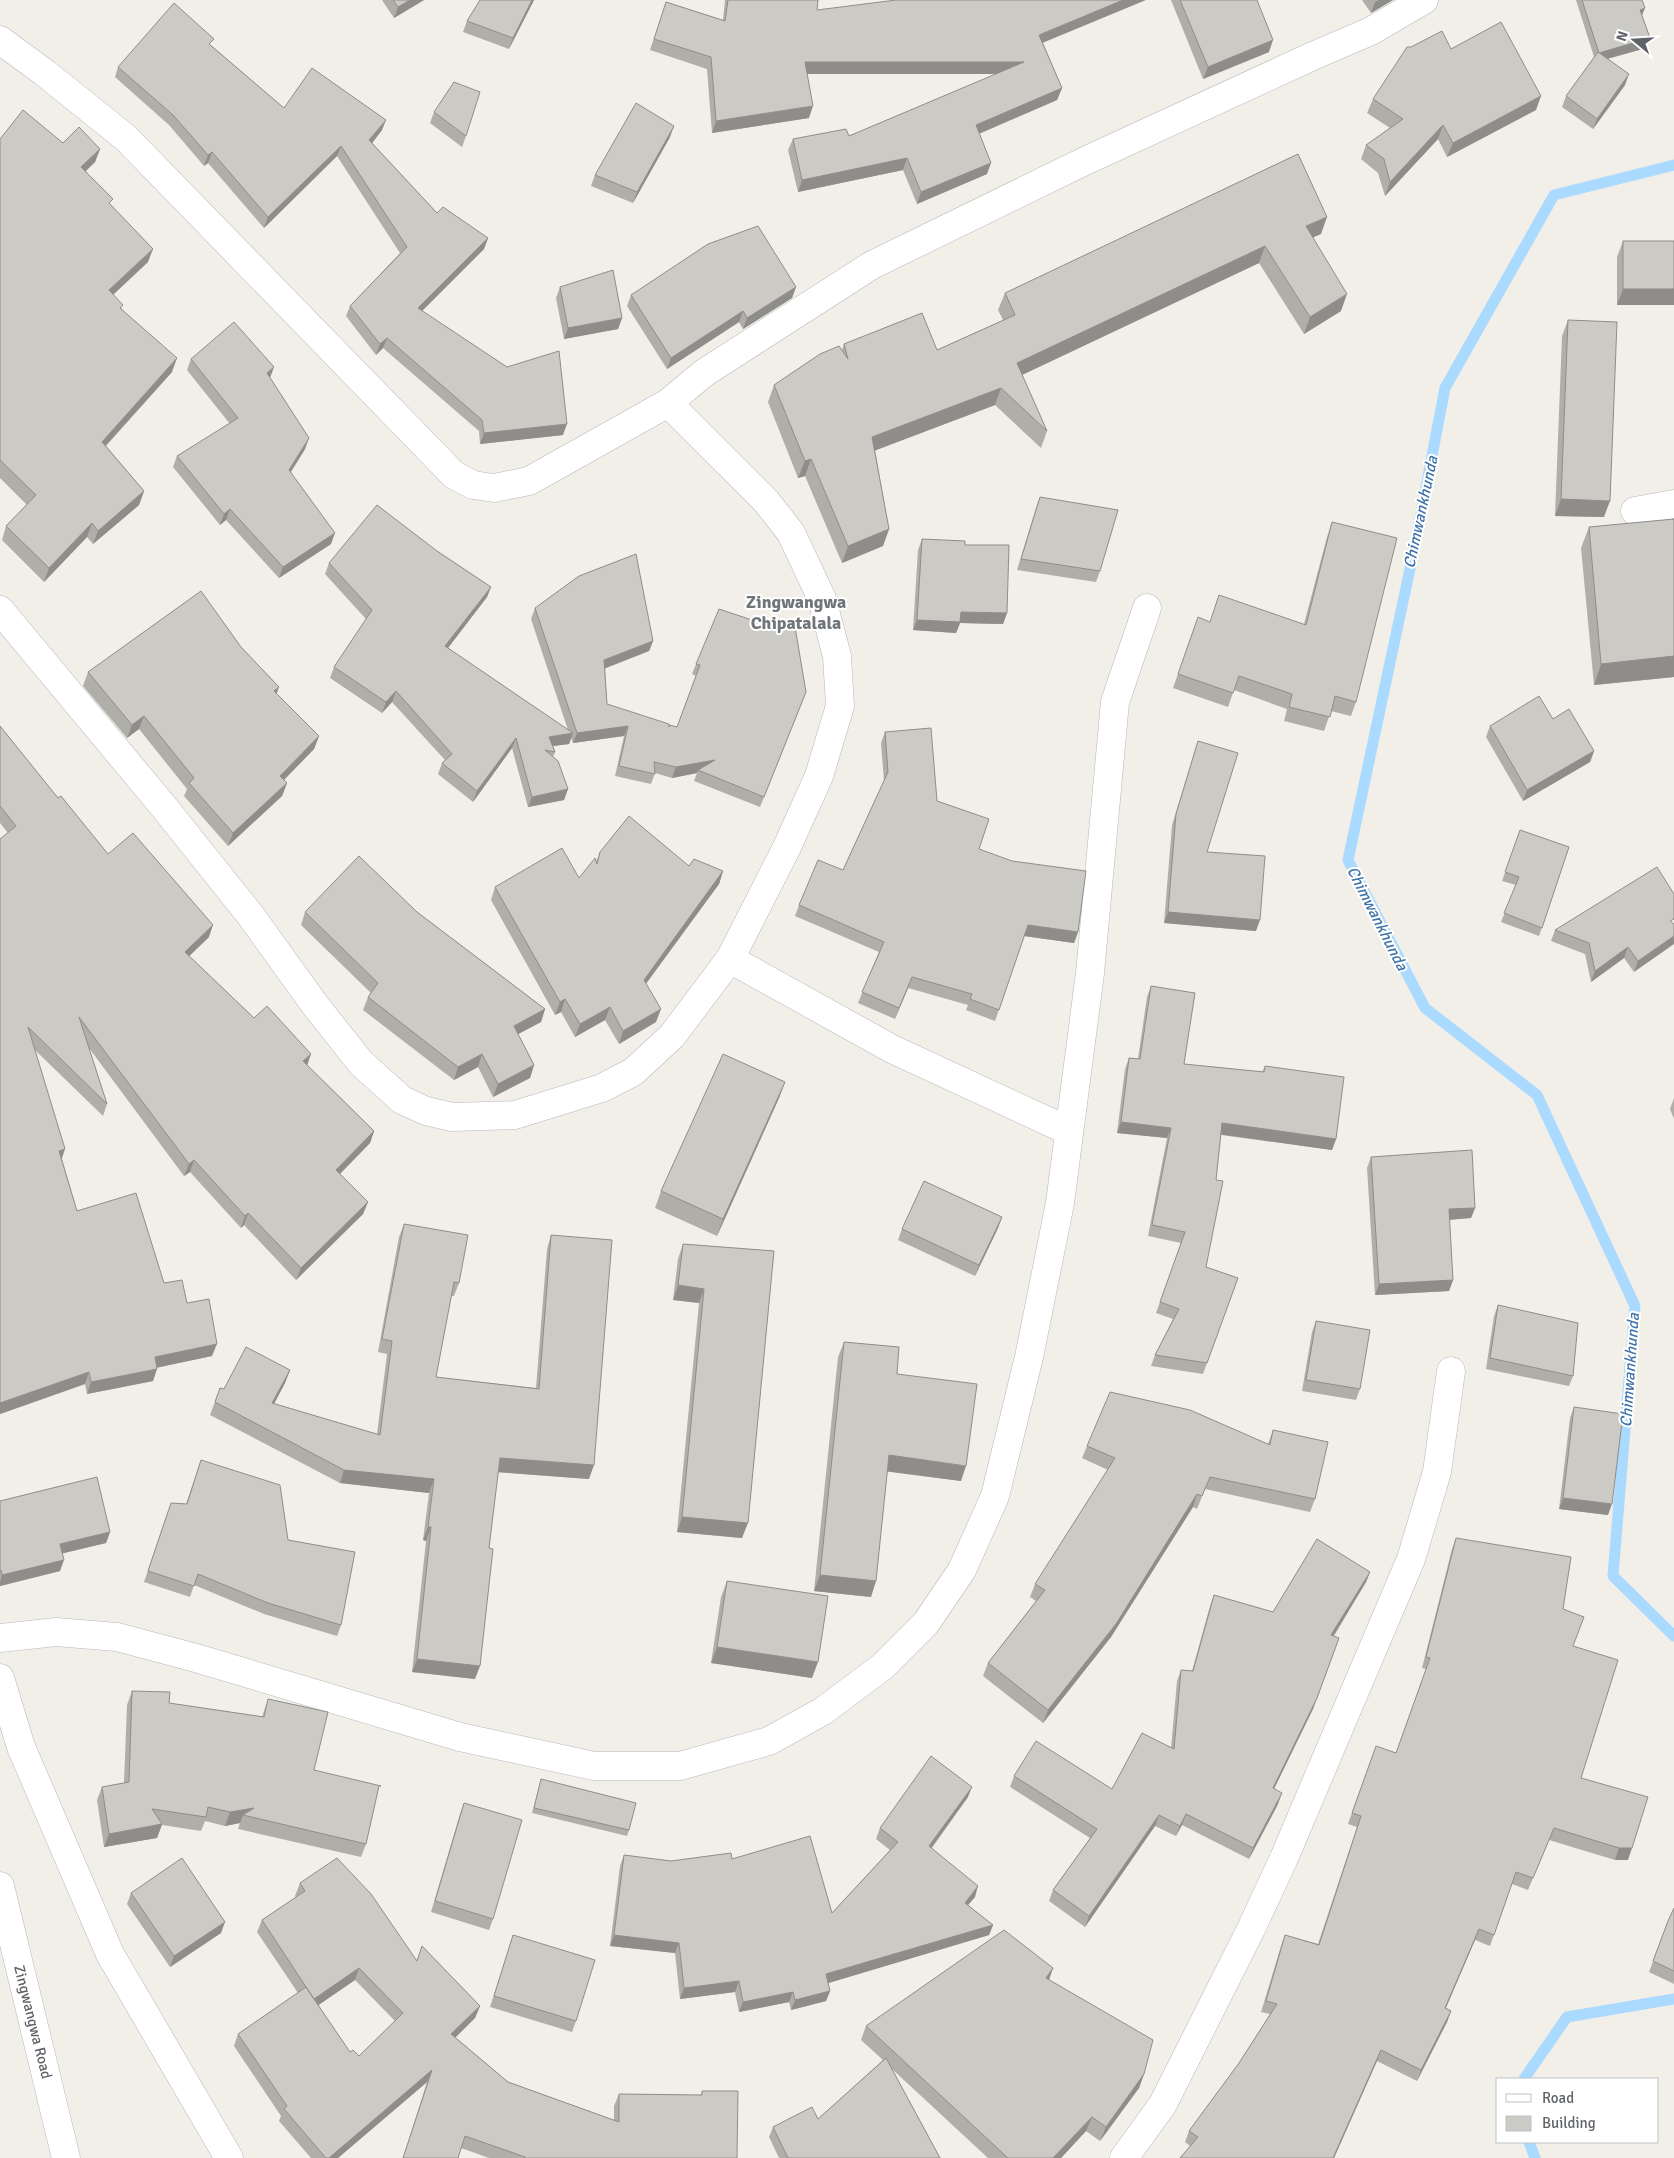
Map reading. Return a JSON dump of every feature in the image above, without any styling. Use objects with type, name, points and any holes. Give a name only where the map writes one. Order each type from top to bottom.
[{"type":"street","points":[[0,40],[45,73],[126,138],[454,475],[473,485],[494,488],[529,482],[668,403],[704,373],[872,265],[1084,162],[1371,31],[1424,0]]},
{"type":"street","points":[[0,610],[164,807],[251,916],[360,1063],[402,1100],[426,1111],[452,1117],[515,1115],[602,1088],[633,1072],[672,1036],[730,959],[787,847],[819,776],[840,706],[837,656],[822,599],[791,533],[760,495],[668,403]]},
{"type":"street","points":[[1635,511],[1674,504]]},
{"type":"street","points":[[0,1638],[56,1632],[117,1637],[196,1658],[460,1737],[594,1766],[680,1766],[769,1741],[823,1711],[882,1667],[926,1622],[962,1570],[995,1496],[1027,1366],[1060,1204],[1090,973],[1115,702],[1147,608]]},
{"type":"street","points":[[730,959],[892,1049],[1069,1131]]},
{"type":"street","points":[[1124,2158],[1163,2104],[1252,1927],[1284,1858],[1411,1559],[1438,1472],[1451,1371]]},
{"type":"street","points":[[0,1678],[20,1747],[110,1954],[229,2158]]},
{"type":"street","name":"Zingwangwa Road","points":[[0,1886],[66,2158]]},
{"type":"building","points":[[393,0],[410,0],[398,7]]},
{"type":"building","points":[[480,0],[532,0],[513,38],[467,21]]},
{"type":"building","points":[[728,0],[818,0],[817,10],[896,0],[1123,0],[1039,35],[1062,88],[976,125],[991,163],[921,192],[907,158],[802,180],[793,139],[846,129],[849,136],[1024,62],[805,62],[813,106],[716,121],[711,57],[654,39],[666,2],[725,21]]},
{"type":"building","points":[[1180,0],[1257,0],[1273,40],[1208,67]]},
{"type":"building","points":[[1582,0],[1642,0],[1645,8],[1640,10],[1650,38],[1599,53]]},
{"type":"building","points":[[174,3],[214,39],[209,44],[284,108],[312,68],[386,120],[369,140],[437,213],[443,207],[488,238],[418,308],[507,367],[559,351],[567,424],[484,433],[482,420],[387,338],[380,344],[350,306],[407,247],[341,146],[268,217],[212,152],[208,155],[173,115],[118,67]]},
{"type":"building","points":[[1501,22],[1541,96],[1453,143],[1443,125],[1390,182],[1384,159],[1366,145],[1403,119],[1373,99],[1407,47],[1411,47],[1442,31],[1451,49]]},
{"type":"building","points":[[1598,52],[1629,74],[1597,119],[1566,96]]},
{"type":"building","points":[[454,82],[480,92],[466,136],[434,112]]},
{"type":"building","points":[[636,103],[674,126],[637,192],[595,175]]},
{"type":"building","points":[[23,110],[63,143],[79,127],[100,149],[81,167],[113,199],[109,203],[153,249],[109,290],[123,305],[120,308],[177,358],[102,442],[144,491],[98,531],[92,523],[49,568],[6,526],[36,495],[0,460],[0,139]]},
{"type":"building","points":[[1298,154],[1327,217],[1306,226],[1347,294],[1310,317],[1265,246],[1017,363],[1047,431],[1001,388],[872,437],[889,529],[848,546],[811,459],[805,461],[774,385],[820,354],[839,346],[848,359],[844,344],[922,313],[937,350],[1015,315],[1005,293]]},
{"type":"building","points":[[758,226],[796,287],[747,318],[743,311],[671,358],[631,295],[708,244]]},
{"type":"building","points":[[1623,241],[1674,241],[1674,289],[1623,289]]},
{"type":"building","points":[[613,270],[622,318],[568,328],[560,287]]},
{"type":"building","points":[[1568,320],[1617,322],[1610,501],[1561,499]]},
{"type":"building","points":[[234,322],[274,367],[267,373],[309,438],[289,470],[335,533],[283,567],[230,509],[224,514],[177,456],[238,418],[191,359]]},
{"type":"building","points":[[1040,497],[1118,510],[1100,571],[1021,559]]},
{"type":"building","points":[[377,505],[437,551],[491,587],[445,646],[573,733],[549,737],[555,752],[545,750],[558,761],[568,789],[532,797],[516,738],[477,791],[442,763],[452,754],[396,691],[386,702],[334,667],[372,610],[329,563]]},
{"type":"building","points":[[1674,519],[1674,656],[1601,664],[1589,527]]},
{"type":"building","points":[[1332,522],[1397,538],[1356,702],[1335,696],[1330,717],[1289,707],[1292,694],[1239,676],[1233,693],[1178,674],[1198,617],[1210,622],[1219,595],[1306,625]]},
{"type":"building","points":[[922,539],[965,541],[965,545],[1009,545],[1007,613],[961,612],[960,622],[917,620]]},
{"type":"building","points":[[636,554],[653,641],[604,660],[607,704],[669,724],[669,727],[670,725],[677,727],[700,665],[696,664],[719,609],[761,623],[794,621],[806,692],[764,797],[698,770],[715,760],[676,767],[654,762],[655,774],[619,766],[628,726],[577,733],[535,608],[579,576]]},
{"type":"building","points":[[201,591],[241,647],[279,687],[274,691],[319,736],[280,776],[287,783],[233,833],[189,783],[194,778],[144,716],[132,725],[88,672]]},
{"type":"building","points":[[1539,696],[1553,719],[1569,709],[1594,751],[1527,790],[1490,726]]},
{"type":"building","points":[[0,726],[58,798],[61,796],[108,854],[133,833],[213,925],[185,952],[254,1018],[267,1006],[311,1054],[303,1061],[374,1131],[336,1170],[368,1202],[301,1268],[248,1213],[245,1216],[194,1160],[189,1164],[79,1017],[107,1104],[28,1027],[65,1149],[59,1151],[77,1211],[136,1193],[164,1283],[182,1280],[187,1303],[209,1299],[217,1344],[155,1357],[157,1369],[91,1382],[89,1372],[0,1403],[0,839],[16,826],[0,806]]},
{"type":"building","points":[[931,728],[937,801],[989,819],[979,849],[1012,861],[1086,871],[1078,932],[1028,925],[999,1010],[970,999],[972,994],[912,977],[899,1008],[862,992],[884,942],[799,905],[818,860],[843,870],[888,772],[885,732]]},
{"type":"building","points":[[1198,741],[1238,753],[1207,852],[1265,856],[1260,920],[1168,912],[1176,814]]},
{"type":"building","points":[[629,816],[689,866],[694,859],[723,871],[644,980],[661,1009],[623,1031],[610,1007],[580,1024],[565,999],[560,1002],[495,887],[562,848],[579,878],[595,858],[597,864],[600,852]]},
{"type":"building","points":[[1520,830],[1569,847],[1542,928],[1504,913],[1519,877],[1505,872]]},
{"type":"building","points":[[359,856],[417,912],[545,1009],[514,1026],[534,1065],[498,1084],[482,1054],[458,1067],[368,997],[378,983],[305,912]]},
{"type":"building","points":[[1657,867],[1674,894],[1674,919],[1670,921],[1674,924],[1674,936],[1638,961],[1628,947],[1595,971],[1589,943],[1555,930]]},
{"type":"building","points":[[1151,986],[1195,993],[1184,1064],[1264,1072],[1265,1066],[1344,1077],[1336,1139],[1222,1123],[1216,1180],[1223,1181],[1206,1267],[1238,1278],[1207,1363],[1155,1355],[1179,1309],[1160,1302],[1185,1232],[1152,1225],[1171,1128],[1121,1122],[1129,1058],[1140,1059]]},
{"type":"building","points":[[723,1054],[785,1082],[723,1219],[661,1191]]},
{"type":"building","points":[[1472,1150],[1475,1208],[1449,1209],[1453,1280],[1379,1284],[1371,1157]]},
{"type":"building","points":[[924,1181],[1002,1217],[979,1265],[902,1229]]},
{"type":"building","points":[[404,1224],[468,1235],[459,1283],[454,1282],[436,1377],[539,1389],[551,1235],[612,1240],[594,1465],[500,1458],[489,1548],[493,1549],[480,1666],[417,1659],[431,1527],[428,1527],[434,1479],[344,1470],[215,1402],[220,1388],[224,1389],[246,1347],[290,1370],[272,1403],[380,1435],[392,1341],[382,1339]]},
{"type":"building","points":[[683,1244],[774,1251],[748,1523],[682,1517],[704,1289],[678,1285]]},
{"type":"building","points":[[1498,1305],[1578,1323],[1573,1376],[1490,1358]]},
{"type":"building","points":[[1316,1321],[1370,1330],[1360,1389],[1306,1380]]},
{"type":"building","points":[[844,1342],[899,1347],[897,1374],[977,1384],[966,1466],[889,1455],[876,1581],[820,1575]]},
{"type":"building","points":[[1110,1392],[1190,1410],[1270,1445],[1273,1430],[1328,1442],[1315,1499],[1210,1477],[1202,1496],[1197,1494],[1116,1624],[1048,1710],[988,1663],[1045,1590],[1035,1584],[1115,1458],[1087,1446]]},
{"type":"building","points":[[1574,1407],[1623,1414],[1612,1504],[1563,1498]]},
{"type":"building","points":[[201,1460],[280,1485],[288,1540],[355,1552],[341,1625],[268,1603],[198,1574],[194,1586],[148,1571],[171,1503],[187,1504]]},
{"type":"building","points":[[97,1477],[110,1532],[60,1544],[64,1560],[2,1575],[0,1571],[0,1501]]},
{"type":"building","points":[[1456,1538],[1571,1557],[1563,1609],[1584,1617],[1573,1646],[1618,1660],[1581,1778],[1648,1797],[1632,1848],[1619,1848],[1554,1828],[1533,1878],[1516,1872],[1494,1935],[1479,1929],[1445,2008],[1451,2011],[1421,2070],[1381,2050],[1333,2158],[1180,2158],[1198,2137],[1189,2131],[1239,2063],[1277,2004],[1266,2001],[1285,1935],[1319,1945],[1361,1816],[1352,1813],[1376,1746],[1396,1753],[1430,1658],[1426,1657]]},
{"type":"building","points":[[1317,1539],[1370,1572],[1331,1635],[1339,1638],[1317,1698],[1273,1788],[1282,1793],[1253,1848],[1186,1814],[1180,1826],[1159,1815],[1089,1916],[1053,1890],[1097,1829],[1014,1776],[1036,1741],[1112,1789],[1142,1733],[1174,1749],[1181,1670],[1193,1671],[1214,1595],[1273,1612]]},
{"type":"building","points":[[727,1581],[828,1596],[818,1662],[717,1647]]},
{"type":"building","points":[[132,1691],[170,1692],[169,1703],[264,1717],[268,1699],[328,1712],[314,1770],[381,1786],[379,1786],[366,1844],[243,1815],[254,1808],[230,1812],[208,1807],[206,1817],[152,1809],[162,1824],[109,1834],[102,1787],[129,1782]]},
{"type":"building","points":[[931,1756],[972,1787],[929,1846],[978,1886],[965,1903],[993,1925],[826,1974],[830,1991],[795,2000],[793,1992],[743,2002],[739,1981],[684,1988],[679,1943],[614,1935],[624,1855],[671,1861],[731,1853],[732,1859],[810,1836],[832,1913],[898,1842],[880,1828]]},
{"type":"building","points":[[541,1779],[636,1803],[629,1830],[534,1808]]},
{"type":"building","points":[[464,1803],[522,1820],[493,1919],[435,1901]]},
{"type":"building","points":[[182,1858],[225,1922],[174,1956],[131,1893]]},
{"type":"building","points":[[337,1858],[371,1894],[417,1961],[422,1946],[480,2006],[451,2034],[508,2082],[619,2122],[619,2094],[702,2095],[702,2091],[738,2091],[737,2158],[524,2158],[465,2136],[458,2158],[403,2158],[432,2070],[329,2158],[326,2158],[284,2109],[287,2106],[238,2034],[306,1987],[314,1999],[262,1920],[305,1891],[300,1883]],"holes":[[[359,1968],[403,2013],[359,2056],[353,2050],[350,2052],[314,1999]]]},
{"type":"building","points":[[1674,1908],[1674,1971],[1653,1961]]},
{"type":"building","points":[[1004,1930],[1053,1968],[1046,1978],[1153,2040],[1144,2074],[1106,2127],[1092,2117],[1053,2158],[1008,2158],[866,2026]]},
{"type":"building","points":[[513,1935],[595,1960],[576,2021],[494,1996]]},
{"type":"building","points":[[886,2058],[940,2158],[788,2158],[773,2127],[812,2107],[818,2119]]},
{"type":"waterway","name":"Chimwankhunda","points":[[1674,165],[1554,195],[1445,388],[1414,550],[1348,860],[1425,1008],[1537,1095],[1635,1306],[1613,1576],[1674,1636]]},
{"type":"waterway","name":"Chimwankhunda","points":[[1525,2078],[1567,2017],[1674,1999]]},
{"type":"waterway","name":"Chimwankhunda","points":[[1529,2143],[1535,2158]]},
{"type":"district","name":"Zingwangwa Chipatalala","points":[[796,612]]}]
